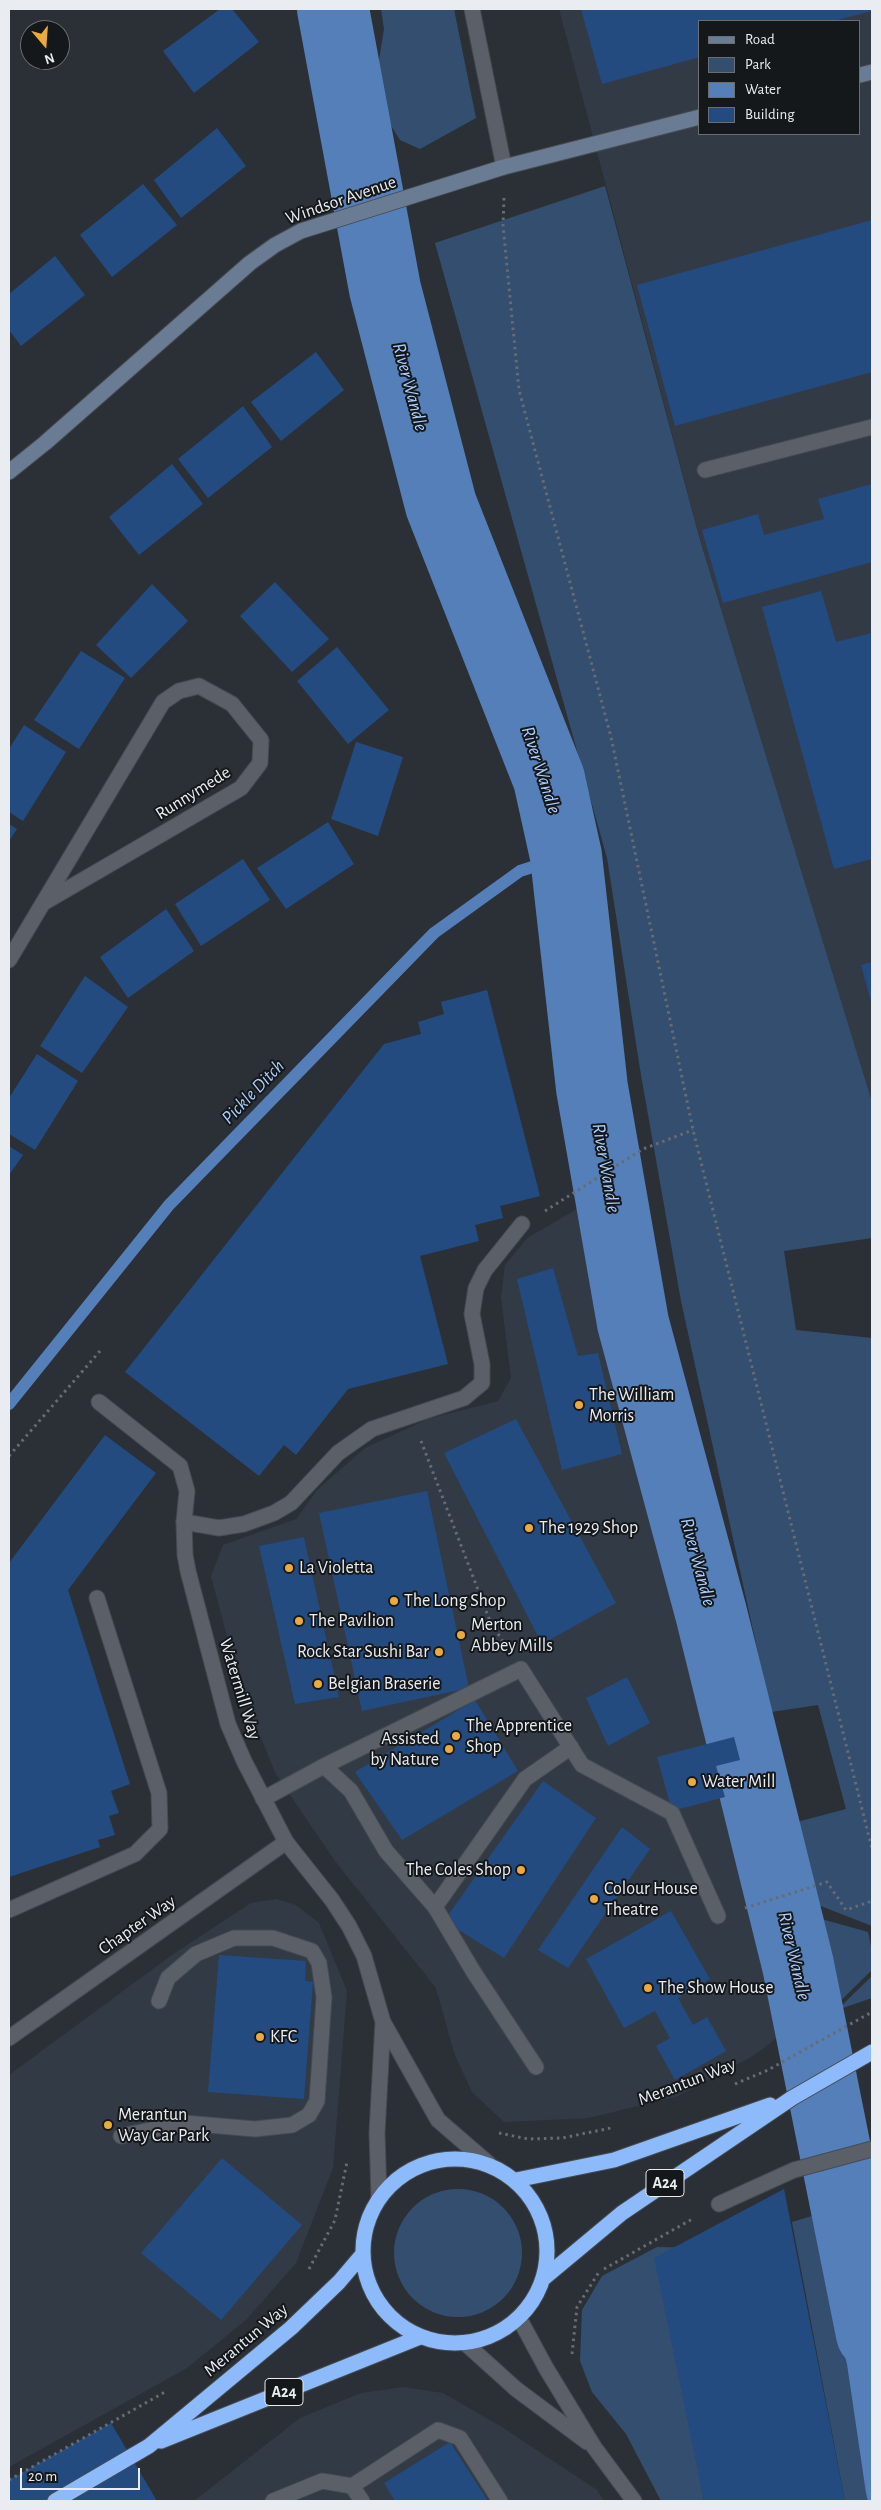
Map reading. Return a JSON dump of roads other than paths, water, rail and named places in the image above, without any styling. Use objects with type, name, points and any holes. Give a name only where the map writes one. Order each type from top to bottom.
[{"type":"highway","name":"A24","points":[[544,2278],[622,2213],[792,2098],[872,2052]]},
{"type":"highway","name":"A24","points":[[516,2180],[614,2160],[792,2098]]},
{"type":"highway","name":"A24","points":[[459,2158],[489,2164],[516,2180],[534,2203],[545,2228],[549,2253],[544,2278],[534,2300],[519,2318],[494,2335],[465,2343],[442,2343],[420,2337],[397,2323],[379,2304],[367,2281],[362,2255],[366,2224],[380,2197],[401,2176],[429,2162],[459,2158]]},
{"type":"highway","name":"Merantun Way","points":[[55,2501],[148,2446],[291,2328],[339,2282],[362,2255]]},
{"type":"highway","name":"Merantun Way","points":[[148,2446],[420,2337]]},
{"type":"street","points":[[472,9],[504,167]]},
{"type":"street","name":"Windsor Avenue","points":[[9,472],[45,443],[250,263],[275,245],[301,231],[504,167],[698,118]]},
{"type":"street","points":[[705,470],[872,427]]},
{"type":"street","name":"Runnymede","points":[[9,960],[163,702],[179,691],[199,686],[232,704],[261,740],[260,763],[241,788],[45,902]]},
{"type":"street","points":[[184,1522],[219,1528],[244,1524],[274,1513],[291,1503],[338,1453],[372,1429],[411,1414],[464,1398],[482,1383],[482,1364],[472,1314],[476,1288],[485,1270],[522,1224]]},
{"type":"street","name":"Watermill Way","points":[[99,1402],[180,1466],[187,1491],[184,1522],[185,1555],[228,1724],[263,1799],[286,1842],[332,1900],[349,1926],[364,1956],[383,2022]]},
{"type":"street","points":[[9,1910],[135,1854],[160,1829],[159,1793],[97,1598]]},
{"type":"street","points":[[263,1799],[324,1766],[521,1669],[582,1765],[672,1813],[718,1916]]},
{"type":"street","points":[[435,1907],[525,1779],[571,1748]]},
{"type":"street","points":[[324,1766],[351,1791],[386,1851],[435,1907],[473,1971],[536,2067]]},
{"type":"street","name":"Chapter Way","points":[[9,2038],[286,1842]]},
{"type":"street","points":[[121,2136],[184,2123],[255,2129],[292,2125],[309,2115],[317,2101],[324,1997],[319,1963],[312,1952],[273,1938],[234,1938],[196,1954],[168,1978],[159,2001]]},
{"type":"street","points":[[383,2022],[438,2120],[489,2164]]},
{"type":"street","points":[[380,2197],[377,2133],[383,2022]]},
{"type":"street","points":[[719,2204],[794,2170],[870,2150]]},
{"type":"street","points":[[519,2318],[546,2368],[594,2447],[634,2501]]},
{"type":"street","points":[[465,2343],[516,2389],[594,2447]]},
{"type":"street","points":[[273,2501],[322,2481],[352,2486],[438,2430],[460,2438],[500,2501]]},
{"type":"street","points":[[352,2486],[362,2501]]},
{"type":"water","points":[[867,2200],[872,2224],[872,2501],[868,2501],[866,2493],[847,2364],[825,2276],[828,2231],[824,2213]]},
{"type":"waterway","name":"River Wandle","points":[[333,9],[385,289],[441,505],[549,779],[566,856],[592,1088],[633,1323],[711,1613],[798,1965],[872,2334]]},
{"type":"waterway","name":"Pickle Ditch","points":[[9,1404],[169,1205],[434,933],[520,871],[566,856]]},
{"type":"place","name":"The William Morris","points":[[579,1405]]},
{"type":"place","name":"The 1929 Shop","points":[[529,1528]]},
{"type":"place","name":"La Violetta","points":[[289,1568]]},
{"type":"place","name":"The Long Shop","points":[[394,1601]]},
{"type":"place","name":"The Pavilion","points":[[299,1621]]},
{"type":"place","name":"Merton Abbey Mills","points":[[461,1635]]},
{"type":"place","name":"Rock Star Sushi Bar","points":[[439,1652]]},
{"type":"place","name":"Belgian Braserie","points":[[318,1684]]},
{"type":"place","name":"The Apprentice Shop","points":[[456,1736]]},
{"type":"place","name":"Assisted by Nature","points":[[449,1749]]},
{"type":"place","name":"Water Mill","points":[[692,1782]]},
{"type":"place","name":"The Coles Shop","points":[[521,1870]]},
{"type":"place","name":"Colour House Theatre","points":[[594,1899]]},
{"type":"place","name":"The Show House","points":[[648,1988]]},
{"type":"place","name":"KFC","points":[[260,2037]]},
{"type":"place","name":"Merantun Way Car Park","points":[[108,2125]]}]
